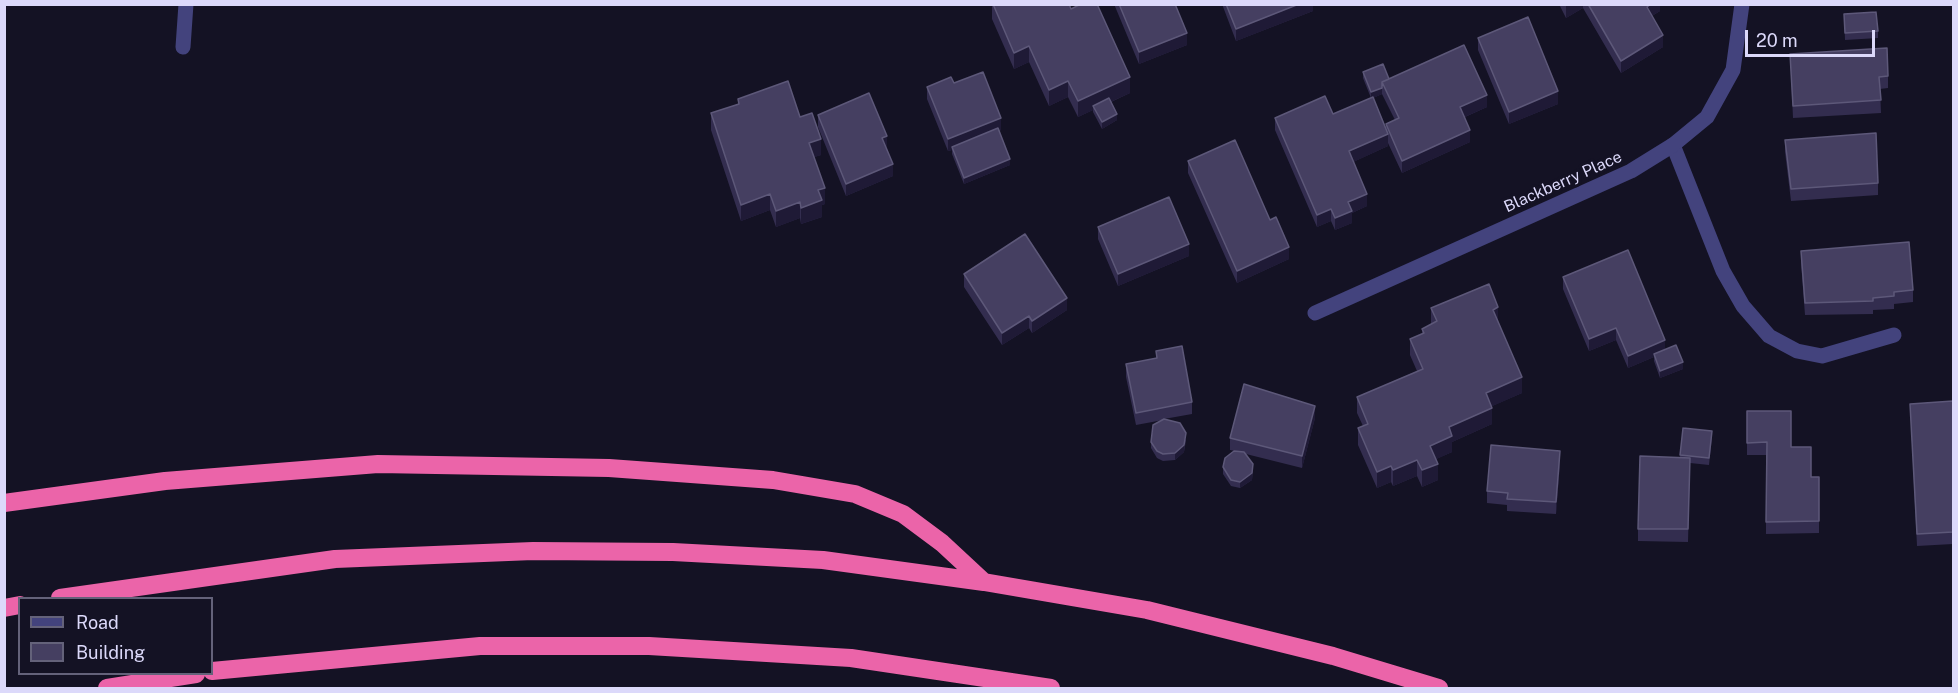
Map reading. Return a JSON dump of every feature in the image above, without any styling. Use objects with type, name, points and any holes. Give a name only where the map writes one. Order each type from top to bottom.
[{"type":"highway","points":[[4,503],[165,481],[378,464],[609,468],[773,480],[855,494],[903,514],[942,543],[984,582]]},
{"type":"highway","points":[[67,597],[335,559],[533,550],[674,552],[823,560],[984,582],[1146,610],[1333,656],[1439,688]]},
{"type":"highway","points":[[213,671],[480,646],[649,646],[851,658],[1051,688]]},
{"type":"highway","points":[[107,688],[190,675]]},
{"type":"street","points":[[183,47],[186,4]]},
{"type":"street","name":"Blackberry Place","points":[[1315,313],[1631,171],[1673,146],[1707,117],[1733,70],[1742,4]]},
{"type":"street","points":[[1673,146],[1723,271],[1743,306],[1769,336],[1797,351],[1822,356],[1894,335]]},
{"type":"building","points":[[993,4],[1069,4],[1071,9],[1081,4],[1097,4],[1130,77],[1078,101],[1068,81],[1049,90],[1029,46],[1014,53]]},
{"type":"building","points":[[1119,4],[1175,4],[1187,33],[1139,52]]},
{"type":"building","points":[[1226,4],[1299,4],[1236,29]]},
{"type":"building","points":[[1588,4],[1651,4],[1647,7],[1663,35],[1621,61]]},
{"type":"building","points":[[1876,12],[1878,31],[1845,33],[1844,14]]},
{"type":"building","points":[[1528,17],[1558,91],[1509,112],[1478,38]]},
{"type":"building","points":[[1464,45],[1487,95],[1460,107],[1470,130],[1402,161],[1386,124],[1399,118],[1382,82]]},
{"type":"building","points":[[1887,48],[1888,76],[1879,77],[1881,100],[1793,106],[1790,54]]},
{"type":"building","points":[[1383,64],[1389,79],[1382,82],[1382,88],[1371,92],[1363,72]]},
{"type":"building","points":[[983,72],[1001,118],[948,139],[927,87],[951,77],[954,83]]},
{"type":"building","points":[[788,81],[800,117],[812,113],[821,139],[809,143],[825,188],[818,190],[822,200],[801,208],[800,202],[776,211],[770,194],[741,205],[711,113],[739,104],[738,99]]},
{"type":"building","points":[[869,93],[887,136],[882,138],[893,164],[846,184],[818,115]]},
{"type":"building","points":[[1325,96],[1333,114],[1373,97],[1388,134],[1349,151],[1367,194],[1348,202],[1352,211],[1335,218],[1331,209],[1317,215],[1275,118]]},
{"type":"building","points":[[1109,98],[1117,114],[1102,122],[1093,106]]},
{"type":"building","points":[[998,128],[1010,159],[964,178],[952,147]]},
{"type":"building","points":[[1876,133],[1878,183],[1791,189],[1785,140]]},
{"type":"building","points":[[1235,140],[1270,220],[1276,217],[1289,247],[1237,271],[1188,161]]},
{"type":"building","points":[[1169,197],[1189,244],[1118,274],[1098,227]]},
{"type":"building","points":[[1025,234],[1067,298],[1032,321],[1029,316],[1002,333],[964,274]]},
{"type":"building","points":[[1909,242],[1913,290],[1894,292],[1894,296],[1873,298],[1873,301],[1805,303],[1801,251]]},
{"type":"building","points":[[1628,250],[1665,340],[1628,356],[1616,328],[1589,339],[1563,277]]},
{"type":"building","points":[[1489,284],[1498,307],[1493,310],[1522,377],[1486,393],[1492,408],[1449,427],[1452,436],[1430,446],[1438,464],[1422,470],[1417,460],[1393,470],[1391,466],[1377,472],[1358,428],[1368,424],[1357,397],[1423,369],[1410,339],[1424,333],[1422,329],[1437,321],[1431,308]]},
{"type":"building","points":[[1676,345],[1683,362],[1660,371],[1654,354]]},
{"type":"building","points":[[1182,346],[1192,402],[1136,413],[1126,364],[1157,358],[1156,351]]},
{"type":"building","points":[[1244,384],[1315,406],[1302,456],[1230,438]]},
{"type":"building","points":[[1953,401],[1953,532],[1917,534],[1910,404]]},
{"type":"building","points":[[1747,411],[1791,411],[1791,447],[1811,447],[1811,477],[1819,477],[1819,521],[1766,522],[1767,442],[1747,443]]},
{"type":"building","points":[[1164,419],[1180,423],[1186,433],[1184,445],[1175,453],[1163,454],[1157,451],[1151,442],[1153,425]]},
{"type":"building","points":[[1683,428],[1712,431],[1709,458],[1680,455]]},
{"type":"building","points":[[1491,445],[1560,451],[1556,502],[1507,499],[1508,493],[1487,491]]},
{"type":"building","points":[[1234,451],[1244,452],[1253,464],[1252,473],[1240,482],[1231,480],[1223,467],[1225,458]]},
{"type":"building","points":[[1640,456],[1690,458],[1688,529],[1638,529]]}]
